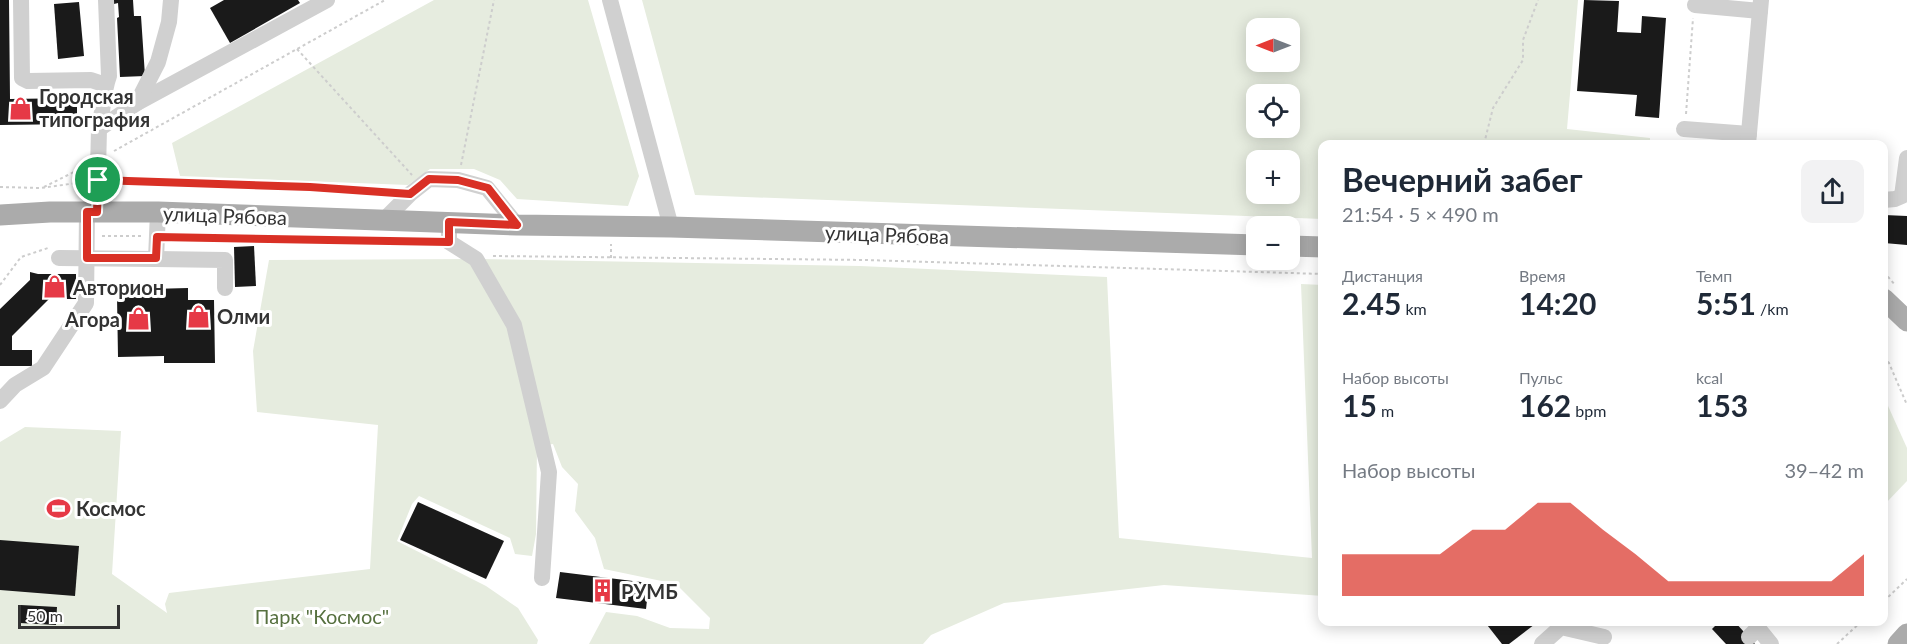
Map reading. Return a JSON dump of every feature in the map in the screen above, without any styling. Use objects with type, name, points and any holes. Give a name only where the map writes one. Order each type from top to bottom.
[{"type":"main road","name":"улица Рябова","points":[[0,215],[92,212],[384,220],[449,232],[517,225],[671,227],[1246,245]]},
{"type":"main road","points":[[1300,246],[1318,247]]},
{"type":"main road","points":[[1888,302],[1907,321]]},
{"type":"main road","points":[[1898,644],[1907,634]]},
{"type":"main road","points":[[1898,644],[1907,639]]},
{"type":"street","points":[[21,0],[22,78],[28,81],[91,80],[106,85]]},
{"type":"street","points":[[0,400],[15,385],[43,368],[86,303],[86,236],[98,180],[99,129],[104,110],[106,85],[110,76],[106,0]]},
{"type":"street","points":[[137,103],[158,62],[169,22],[171,0]]},
{"type":"street","points":[[99,129],[137,103],[327,0]]},
{"type":"street","points":[[610,0],[671,227]]},
{"type":"street","points":[[1684,129],[1749,139],[1761,5],[1695,5]]},
{"type":"street","points":[[1888,200],[1902,196],[1907,158]]},
{"type":"street","points":[[384,220],[429,179],[458,180],[488,188],[517,225]]},
{"type":"street","points":[[156,258],[158,213]]},
{"type":"street","points":[[449,232],[477,259],[514,325],[549,472],[542,578]]},
{"type":"street","points":[[56,252],[87,258],[225,260],[225,288]]},
{"type":"street","points":[[1542,644],[1562,627],[1604,637]]},
{"type":"street","points":[[1749,637],[1758,628],[1771,644]]},
{"type":"path","points":[[41,188],[98,160],[385,0]]},
{"type":"path","points":[[458,180],[494,0]]},
{"type":"path","points":[[1485,140],[1493,108],[1523,60],[1523,40],[1538,0]]},
{"type":"path","points":[[1684,129],[1695,5]]},
{"type":"path","points":[[297,49],[416,190]]},
{"type":"path","points":[[0,187],[41,188],[98,180],[416,190]]},
{"type":"path","points":[[86,236],[449,232]]},
{"type":"path","points":[[0,285],[21,257],[56,252]]},
{"type":"path","points":[[489,255],[546,258],[865,260],[1318,274]]},
{"type":"path","points":[[1888,362],[1907,405]]},
{"type":"path","points":[[1888,597],[1907,579]]},
{"type":"path","points":[[1837,644],[1857,626]]},
{"type":"green space","points":[[434,0],[588,0],[639,176],[628,206],[517,199],[500,180],[474,169],[430,169],[408,185],[180,176],[172,143]]},
{"type":"green space","points":[[642,0],[1578,0],[1567,129],[1650,138],[1650,140],[1318,140],[1318,219],[1300,218],[1300,216],[1246,216],[695,195]]},
{"type":"green space","name":"Парк \"Космос\"","points":[[476,259],[860,266],[1107,277],[1119,538],[1312,558],[1301,284],[1318,285],[1318,596],[1164,585],[1004,603],[931,635],[923,644],[589,644],[606,612],[637,616],[670,628],[709,629],[710,618],[676,584],[604,569],[595,538],[575,511],[578,484],[562,467],[553,444],[537,446],[536,534],[532,556],[515,554],[510,538],[419,496],[412,504],[397,541],[486,586],[518,608],[538,640],[537,644],[0,644],[0,442],[25,427],[121,431],[112,574],[167,613],[165,604],[169,593],[370,569],[378,425],[257,412],[253,351],[269,260]]},
{"type":"green space","points":[[1888,406],[1907,448],[1907,481],[1888,501]]},
{"type":"building","points":[[0,0],[9,0],[10,99],[77,98],[77,124],[0,125]]},
{"type":"building","points":[[113,0],[133,0],[134,16],[141,16],[145,76],[120,77],[118,3],[114,4]]},
{"type":"building","points":[[224,0],[298,0],[300,3],[230,43],[210,8]]},
{"type":"building","points":[[1584,0],[1619,1],[1617,32],[1641,33],[1642,16],[1666,18],[1659,118],[1635,116],[1637,95],[1577,91]]},
{"type":"building","points":[[79,2],[84,56],[58,59],[54,4]]},
{"type":"building","points":[[1888,215],[1907,216],[1907,245],[1888,243]]},
{"type":"building","points":[[254,246],[256,286],[235,287],[234,247]]},
{"type":"building","points":[[30,272],[76,274],[76,299],[49,299],[12,336],[12,350],[32,350],[32,366],[0,366],[0,309],[30,280]]},
{"type":"building","points":[[188,288],[188,300],[214,300],[215,363],[164,363],[164,356],[118,357],[117,297],[151,289]]},
{"type":"building","points":[[418,502],[504,541],[486,579],[400,540]]},
{"type":"building","points":[[0,540],[79,546],[75,596],[0,590]]},
{"type":"building","name":"РУМБ","points":[[560,572],[649,583],[646,609],[556,598]]},
{"type":"building","points":[[21,605],[57,607],[56,625],[20,623]]},
{"type":"building","points":[[1488,626],[1532,626],[1509,644],[1502,644]]},
{"type":"building","points":[[1715,626],[1739,626],[1755,644],[1726,644],[1712,629]]},
{"type":"place","name":"Городская типография","points":[[21,108]]},
{"type":"place","name":"Авторион","points":[[55,287]]},
{"type":"place","name":"Олми","points":[[199,316]]},
{"type":"place","name":"Агора","points":[[138,319]]},
{"type":"place","name":"Космос","points":[[58,508]]},
{"type":"place","name":"РУМБ","points":[[603,591]]},
{"type":"route","points":[[429,179],[458,180],[488,188],[517,225],[449,222],[449,242],[157,237],[156,258],[87,258],[87,212],[97,212],[98,180],[310,187],[410,194],[429,179]]}]
